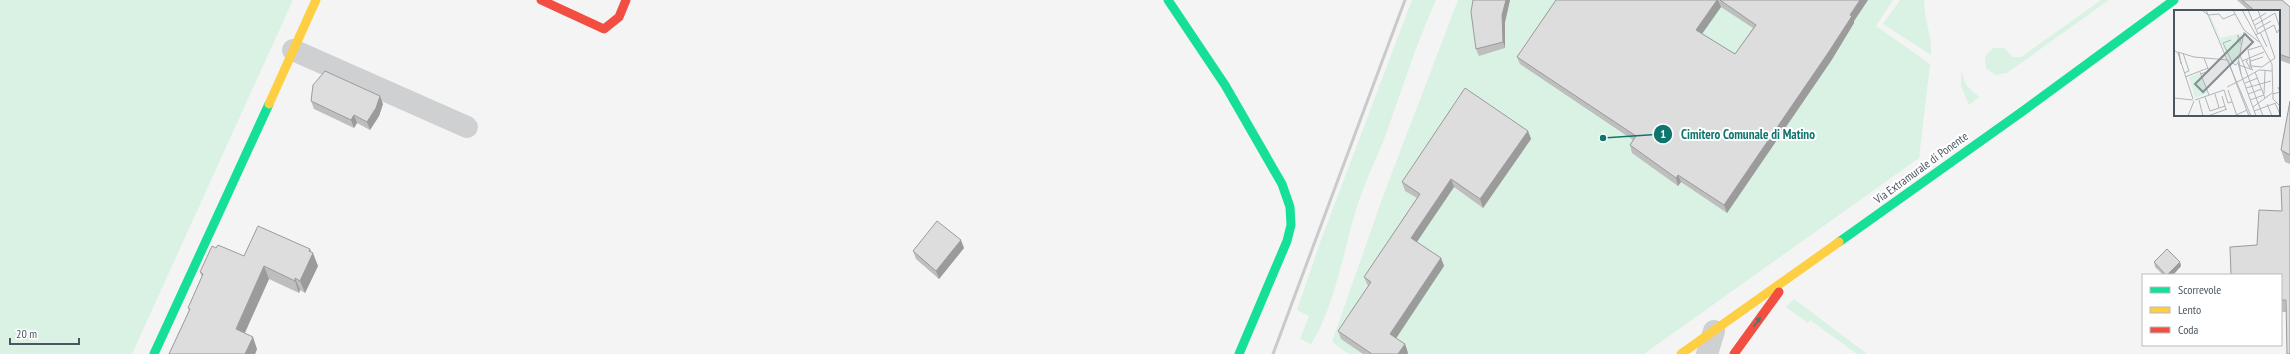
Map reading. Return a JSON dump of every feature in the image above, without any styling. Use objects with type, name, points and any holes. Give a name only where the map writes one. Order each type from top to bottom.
[{"type":"street","points":[[154,354],[316,0]]},
{"type":"street","points":[[541,0],[604,29],[619,17],[626,0]]},
{"type":"street","points":[[1168,0],[1225,85],[1282,184],[1290,207],[1291,225],[1287,241],[1239,354]]},
{"type":"street","name":"Via Extramurale di Ponente","points":[[1681,354],[2174,0]]},
{"type":"street","points":[[293,50],[467,128]]},
{"type":"street","points":[[1737,350],[1793,274]]},
{"type":"street","points":[[1736,315],[1743,332],[1737,350]]},
{"type":"street","points":[[1707,354],[1714,331]]},
{"type":"green space","points":[[0,0],[293,0],[132,354],[0,354]]},
{"type":"green space","points":[[1412,0],[1436,0],[1416,50],[1386,134],[1362,192],[1332,298],[1319,330],[1311,344],[1300,339],[1309,316],[1297,310],[1321,240]]},
{"type":"green space","points":[[1458,0],[1893,0],[1876,26],[1930,64],[1919,158],[1644,354],[1349,354],[1332,342],[1382,199]]},
{"type":"green space","points":[[1900,0],[1924,0],[1931,55],[1883,24]]},
{"type":"green space","points":[[2101,0],[2109,0],[2007,73],[1995,75],[1986,68],[1985,56],[1993,48],[2005,48],[2012,57],[2021,57]]},
{"type":"green space","points":[[1961,70],[1966,85],[1979,97],[1969,105],[1961,86]]},
{"type":"green space","points":[[1794,299],[1867,354],[1857,354],[1810,320],[1808,323],[1786,307]]},
{"type":"building","points":[[1473,0],[1506,0],[1502,15],[1503,42],[1476,49],[1471,12]]},
{"type":"building","points":[[1556,0],[1717,0],[1696,30],[1735,54],[1756,25],[1720,0],[1860,0],[1850,15],[1852,16],[1828,53],[1724,205],[1678,175],[1676,178],[1630,145],[1636,136],[1517,57]]},
{"type":"building","points":[[2242,0],[2282,0],[2290,7],[2290,58],[2280,54],[2280,10],[2254,10]]},
{"type":"building","points":[[325,71],[380,96],[376,108],[367,122],[354,115],[351,120],[311,101],[313,85]]},
{"type":"building","points":[[1465,88],[1528,131],[1480,199],[1451,179],[1411,238],[1441,258],[1390,334],[1405,344],[1398,354],[1372,354],[1338,331],[1371,282],[1364,277],[1420,194],[1402,182]]},
{"type":"building","points":[[2290,101],[2290,155],[2281,150]]},
{"type":"building","points":[[2290,186],[2290,354],[2287,354],[2286,300],[2282,300],[2282,274],[2231,274],[2230,247],[2257,245],[2259,210],[2282,211],[2281,187]]},
{"type":"building","points":[[937,221],[961,240],[936,271],[913,251]]},
{"type":"building","points":[[258,226],[310,249],[309,251],[313,253],[300,281],[295,278],[295,281],[264,266],[236,329],[253,337],[245,354],[169,354],[190,309],[188,308],[203,274],[200,272],[212,246],[216,248],[218,245],[244,256]]},
{"type":"building","points":[[2167,249],[2180,262],[2168,274],[2165,274],[2154,262]]},
{"type":"railway","points":[[1273,354],[1405,0]]},
{"type":"traffic: fast","points":[[1168,0],[1225,85],[1282,184],[1290,207],[1291,225],[1287,241],[1239,354]]},
{"type":"traffic: fast","points":[[1839,242],[2023,111],[2174,0]]},
{"type":"traffic: fast","points":[[154,354],[269,104]]},
{"type":"traffic: slow","points":[[269,104],[316,0]]},
{"type":"traffic: slow","points":[[1681,354],[1839,242]]},
{"type":"traffic: jam","points":[[541,0],[604,29],[619,17],[626,0]]},
{"type":"traffic: jam","points":[[1734,354],[1779,292]]},
{"type":"place","name":"Cimitero Comunale di Matino","points":[[1603,138]]}]
